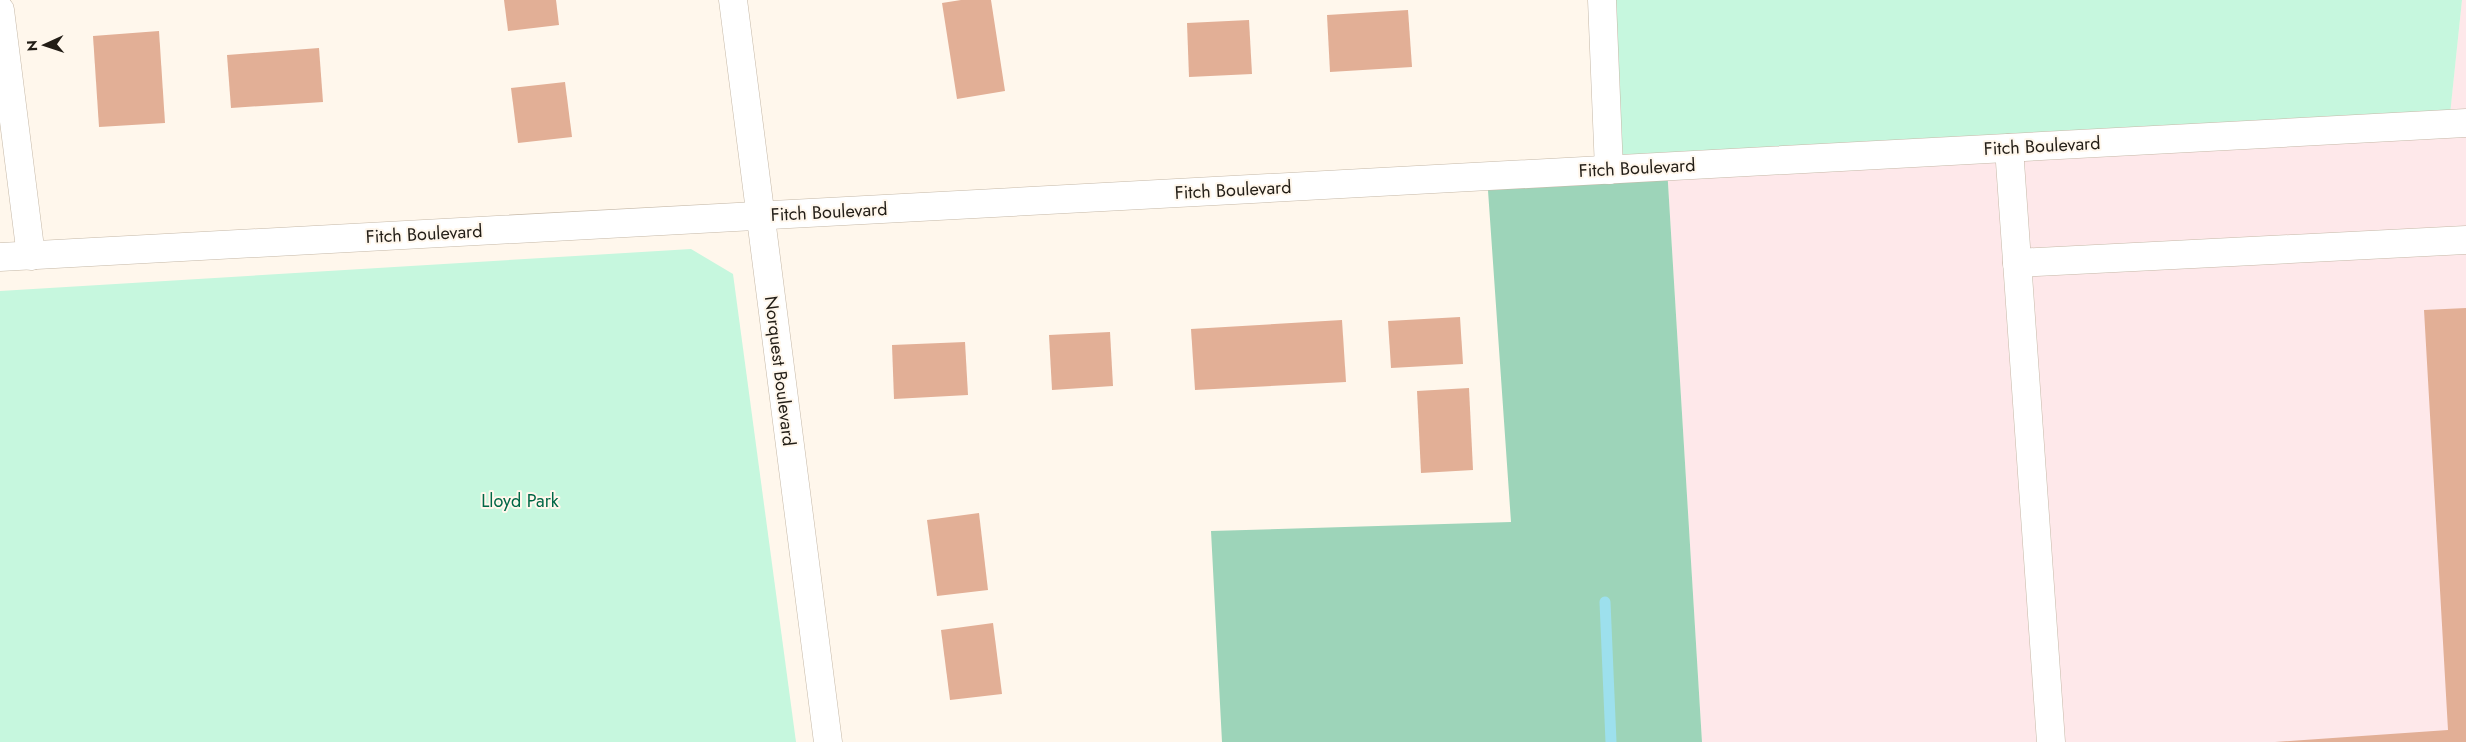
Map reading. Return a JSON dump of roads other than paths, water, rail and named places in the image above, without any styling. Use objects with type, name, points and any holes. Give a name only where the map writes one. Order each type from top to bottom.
[{"type":"street","name":"Norquest Boulevard","points":[[734,0],[828,742]]},
{"type":"street","points":[[1602,0],[1609,170]]},
{"type":"street","points":[[0,10],[31,256]]},
{"type":"street","name":"Fitch Boulevard","points":[[0,257],[2466,123]]},
{"type":"street","points":[[2010,148],[2051,742]]},
{"type":"street","points":[[2017,263],[2466,240]]},
{"type":"waterway","points":[[1605,602],[1611,742]]},
{"type":"park label","name":"Lloyd Park","points":[[520,501]]}]
